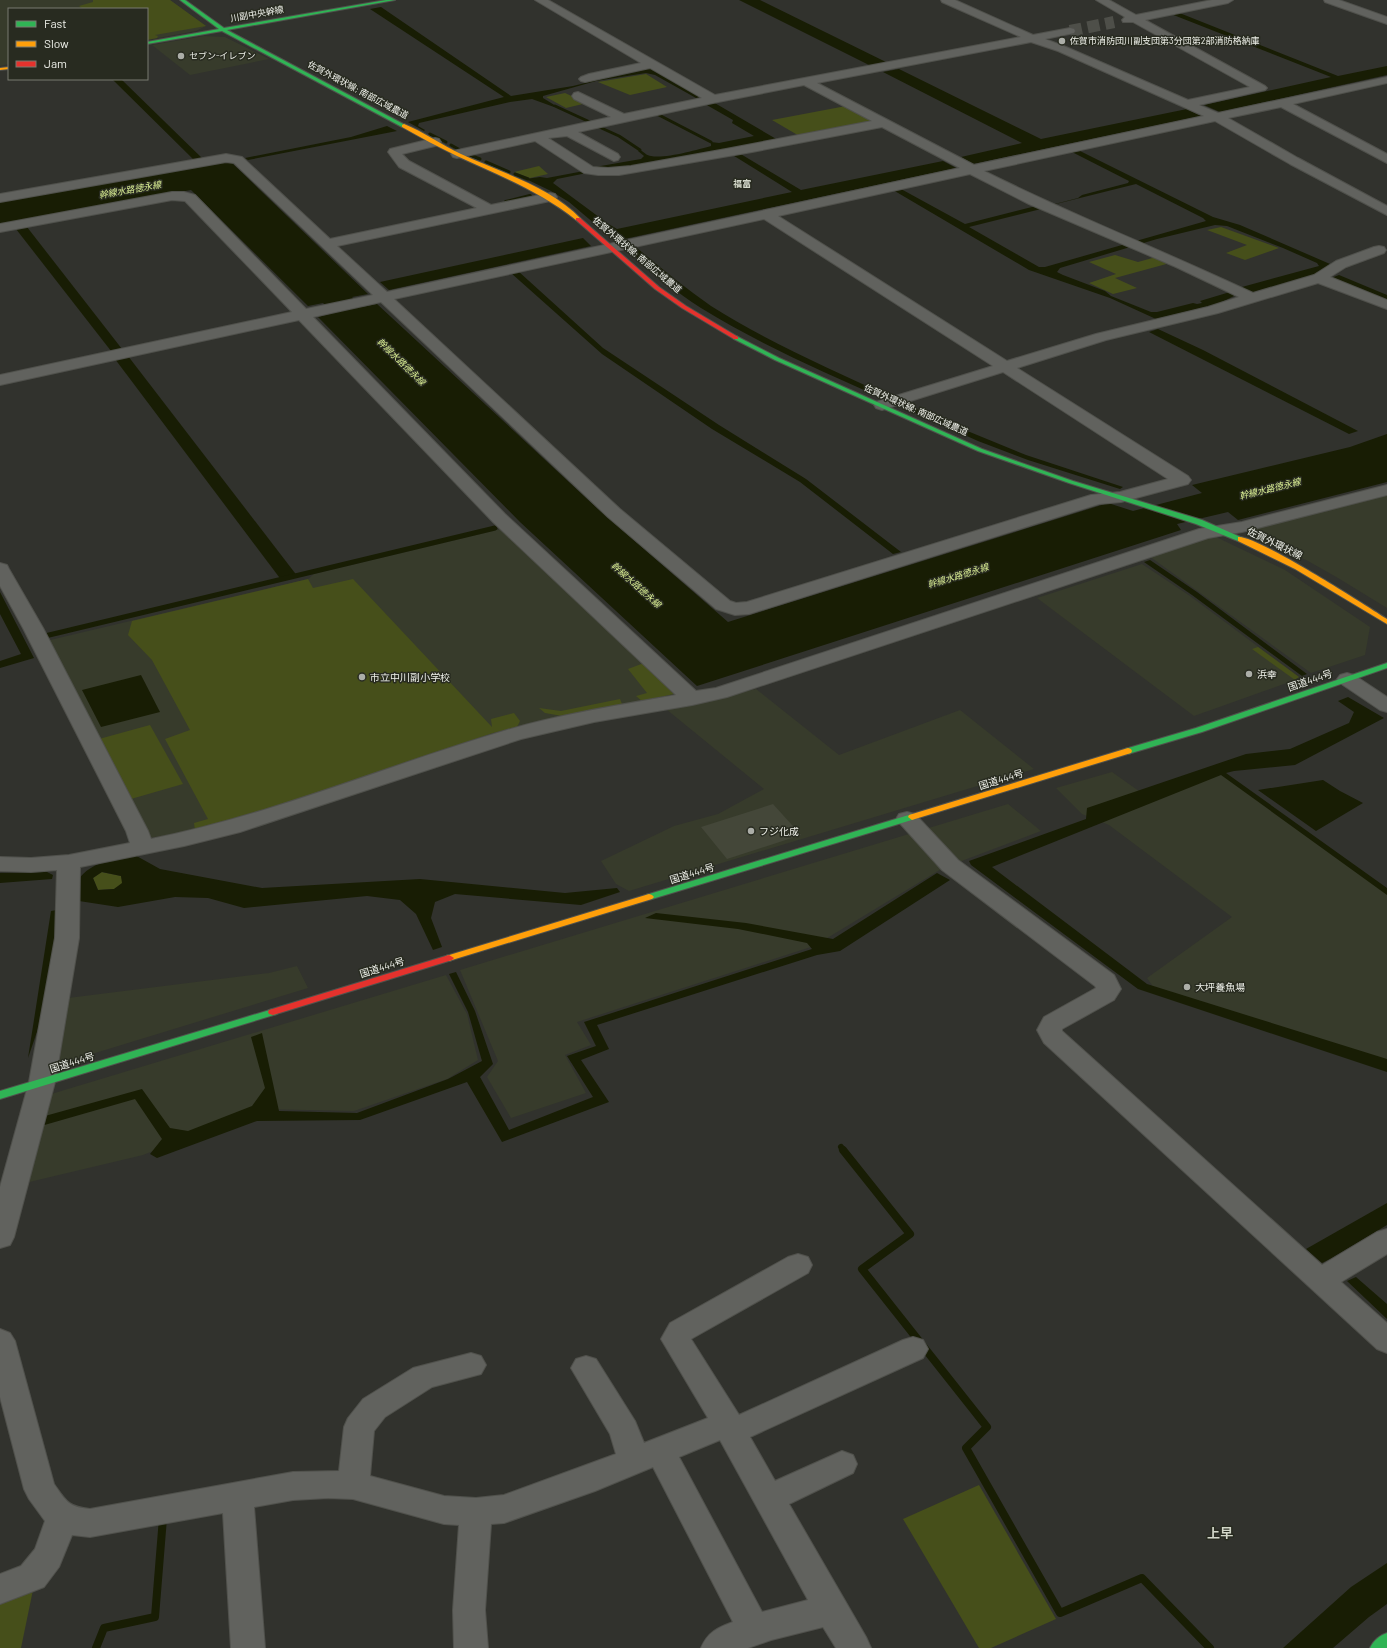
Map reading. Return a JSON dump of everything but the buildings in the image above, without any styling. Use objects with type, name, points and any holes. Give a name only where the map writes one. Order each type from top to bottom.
[{"type":"main road","name":"佐賀外環状線; 南部広域農道","points":[[182,0],[223,30],[458,154],[538,190],[562,205],[657,288],[716,327],[777,359],[882,404],[980,450],[1071,482],[1143,504]]},
{"type":"main road","name":"川副中央幹線","points":[[148,43],[393,0]]},
{"type":"main road","name":"佐賀外環状線","points":[[1143,504],[1221,530],[1262,548],[1320,579],[1387,622]]},
{"type":"main road","name":"国道444号","points":[[0,1095],[1199,730],[1387,665]]},
{"type":"main road","points":[[1377,1648],[1387,1639]]},
{"type":"street","points":[[540,0],[713,99]]},
{"type":"street","points":[[946,0],[1217,117],[1387,211]]},
{"type":"street","points":[[1101,0],[1261,88],[1187,104]]},
{"type":"street","points":[[1114,22],[1228,0]]},
{"type":"street","points":[[1329,0],[1387,21]]},
{"type":"street","points":[[458,154],[713,99],[1070,31]]},
{"type":"street","points":[[585,79],[651,64]]},
{"type":"street","points":[[0,380],[1387,80]]},
{"type":"street","points":[[807,82],[970,169],[1047,207],[1134,244],[1244,294]]},
{"type":"street","points":[[578,96],[624,119]]},
{"type":"street","points":[[1283,103],[1387,159]]},
{"type":"street","points":[[537,137],[589,170],[625,170],[718,155],[883,123]]},
{"type":"street","points":[[562,132],[569,132],[614,157]]},
{"type":"street","points":[[435,142],[394,152],[404,164],[490,210]]},
{"type":"street","points":[[0,198],[218,160],[238,160],[614,513],[723,605],[735,609],[749,608],[1097,499],[1121,497],[1182,480],[766,214]]},
{"type":"street","points":[[0,228],[172,196],[184,196],[190,198],[498,518],[692,699]]},
{"type":"street","points":[[326,244],[550,198]]},
{"type":"street","points":[[882,404],[1101,337],[1213,310],[1244,294],[1319,278],[1341,264],[1379,250]]},
{"type":"street","points":[[1319,278],[1387,304]]},
{"type":"street","points":[[0,864],[31,865],[69,862],[184,839],[232,827],[515,734],[653,704],[692,699],[720,692],[1205,533],[1242,527],[1387,490]]},
{"type":"street","points":[[0,569],[33,628],[137,831],[142,847]]},
{"type":"street","points":[[1347,679],[1387,706]]},
{"type":"street","points":[[907,819],[950,865],[1105,981],[1109,989],[1105,994],[1053,1023],[1049,1030],[1053,1037],[1387,1341]]},
{"type":"street","points":[[0,1237],[42,1082],[67,938],[69,862]]},
{"type":"street","points":[[1320,1280],[1387,1240]]},
{"type":"street","points":[[798,1265],[680,1331],[676,1339],[727,1424],[768,1499],[854,1648]]},
{"type":"street","points":[[0,1341],[40,1489],[54,1510],[70,1521],[90,1523],[238,1498],[293,1486],[328,1484],[353,1485],[444,1510],[476,1512],[504,1509],[584,1481],[727,1424],[740,1428],[913,1349]]},
{"type":"street","points":[[353,1485],[359,1427],[374,1408],[424,1377],[471,1365]]},
{"type":"street","points":[[586,1368],[624,1430],[647,1455],[754,1630]]},
{"type":"street","points":[[768,1499],[842,1464]]},
{"type":"street","points":[[238,1498],[248,1648]]},
{"type":"street","points":[[471,1648],[469,1610],[476,1512]]},
{"type":"street","points":[[0,1589],[32,1577],[48,1557],[63,1516]]},
{"type":"street","points":[[718,1648],[723,1643],[754,1630],[831,1610]]},
{"type":"shaded area","points":[[0,0],[170,0],[206,26],[196,31],[148,40],[148,8],[8,8],[8,64],[0,66]]},
{"type":"shaded area","points":[[204,36],[225,37],[269,59],[190,75],[152,45]]},
{"type":"shaded area","points":[[1387,493],[1387,608],[1308,561],[1244,531]]},
{"type":"shaded area","name":"市立中川副小学校","points":[[501,529],[674,691],[674,694],[562,716],[493,733],[266,810],[195,830],[150,838],[46,641],[308,579],[314,574]]},
{"type":"shaded area","points":[[1214,536],[1285,570],[1370,627],[1365,655],[1311,673],[1149,556]]},
{"type":"shaded area","points":[[1142,564],[1190,596],[1299,677],[1295,680],[1194,716],[1037,598]]},
{"type":"shaded area","points":[[756,689],[839,755],[960,710],[1034,769],[629,891],[616,884],[601,861],[674,826],[718,814],[764,789],[666,709]]},
{"type":"shaded area","points":[[1218,770],[1387,891],[1387,1065],[1154,988],[1147,978],[1232,917],[1109,825],[1082,814],[1056,788],[1112,772],[1146,796]]},
{"type":"shaded area","points":[[1008,804],[1041,831],[943,868],[814,946],[577,1022],[591,1045],[565,1055],[586,1093],[511,1118],[487,1077],[498,1061],[460,970]]},
{"type":"shaded area","points":[[297,966],[308,988],[56,1065],[68,998],[269,973]]},
{"type":"shaded area","points":[[446,975],[467,1014],[478,1060],[447,1079],[354,1111],[259,1109],[143,1155],[25,1183],[48,1095]]},
{"type":"green space","points":[[93,0],[170,0],[206,26],[155,35],[158,36],[157,38],[148,40],[148,8],[82,8],[79,6],[93,2]]},
{"type":"green space","points":[[646,74],[667,87],[630,95],[598,82]]},
{"type":"green space","points":[[565,93],[587,103],[566,108],[546,97]]},
{"type":"green space","points":[[846,106],[876,123],[801,137],[772,120]]},
{"type":"green space","points":[[539,166],[548,174],[530,178],[514,172]]},
{"type":"green space","points":[[1221,227],[1279,248],[1245,260],[1226,253],[1247,245],[1207,230]]},
{"type":"green space","points":[[1115,255],[1138,262],[1156,257],[1170,263],[1115,278],[1137,288],[1113,294],[1089,283],[1116,274],[1089,262]]},
{"type":"green space","points":[[308,579],[313,588],[353,579],[492,727],[491,719],[514,713],[520,721],[517,727],[493,733],[266,810],[195,830],[194,823],[208,819],[165,739],[190,730],[152,660],[128,635],[132,621]]},
{"type":"green space","points":[[1258,647],[1299,677],[1295,680],[1252,649]]},
{"type":"green space","points":[[644,663],[674,691],[674,694],[642,701],[636,696],[647,693],[628,669]]},
{"type":"green space","points":[[620,699],[622,704],[562,716],[545,713],[539,708],[561,711]]},
{"type":"green space","points":[[150,725],[183,784],[131,799],[99,739]]},
{"type":"green space","points":[[101,872],[121,876],[123,883],[114,889],[98,890],[93,878]]},
{"type":"green space","points":[[979,1485],[1056,1619],[991,1648],[979,1648],[903,1519]]},
{"type":"green space","points":[[34,1585],[21,1648],[0,1648],[0,1597]]},
{"type":"water","points":[[739,0],[760,0],[888,63],[871,66]]},
{"type":"water","points":[[381,7],[511,96],[573,86],[649,67],[701,97],[696,98],[655,75],[646,73],[596,81],[543,96],[543,98],[556,106],[554,107],[532,99],[510,102],[419,123],[418,126],[425,130],[424,131],[408,122],[504,97],[370,9]]},
{"type":"water","points":[[1177,12],[1338,76],[1387,66],[1387,75],[1220,112],[1204,105],[1331,77],[1171,14]]},
{"type":"water","points":[[899,69],[1041,139],[1187,109],[1201,116],[973,164],[961,157],[1022,143],[883,72]]},
{"type":"water","points":[[113,80],[122,80],[204,160],[195,161]]},
{"type":"water","points":[[713,102],[778,140],[621,168],[603,169],[595,167],[641,159],[644,156],[638,151],[640,150],[647,155],[657,157],[681,154],[711,146],[711,142],[719,143],[754,136],[732,123],[733,120],[705,104]]},
{"type":"water","points":[[387,126],[397,131],[248,160],[245,158],[351,137]]},
{"type":"water","points":[[1080,151],[1213,217],[1240,225],[1330,264],[1321,272],[1289,283],[1254,293],[1249,291],[1238,294],[1218,304],[1156,319],[1110,298],[1029,270],[893,190],[901,189],[965,224],[1036,206],[1041,209],[969,227],[1039,267],[1045,267],[1206,221],[1203,218],[1136,184],[1051,205],[1128,183],[1129,181],[1072,152]],"holes":[[[1215,225],[1227,226],[1283,248],[1317,263],[1319,266],[1242,287],[1245,290],[1230,292],[1200,301],[1202,303],[1193,303],[1157,312],[1151,312],[1111,296],[1105,291],[1057,272],[1060,268],[1157,239]]]},
{"type":"water","points":[[739,153],[801,190],[943,161],[956,168],[615,241],[569,202],[551,191],[526,179],[540,177],[547,178],[584,171],[587,173],[557,179],[553,183],[617,229],[792,192],[731,154]]},
{"type":"water","name":"幹線水路徳永線","points":[[227,161],[231,162],[368,294],[352,297],[362,307],[377,304],[598,509],[728,622],[1108,503],[1133,511],[1202,493],[1192,485],[1350,447],[1387,434],[1387,482],[1238,520],[1228,512],[1177,524],[1181,530],[697,686],[520,522],[318,317],[333,313],[323,303],[308,306],[191,190],[0,225],[0,202]]},
{"type":"water","points":[[27,227],[122,349],[111,351],[16,229]]},
{"type":"water","points":[[583,238],[591,246],[389,290],[380,282]]},
{"type":"water","points":[[637,248],[692,292],[711,306],[733,319],[800,354],[891,397],[884,399],[837,378],[768,345],[723,321],[681,295],[627,249]]},
{"type":"water","points":[[518,271],[603,348],[719,425],[806,479],[901,552],[893,554],[800,482],[712,429],[602,354],[511,273]]},
{"type":"water","points":[[1339,275],[1387,295],[1387,301],[1331,278]]},
{"type":"water","points":[[1158,329],[1203,350],[1358,431],[1349,434],[1149,332]]},
{"type":"water","points":[[128,356],[298,577],[282,581],[115,359]]},
{"type":"water","points":[[901,402],[1026,455],[1123,487],[1120,489],[1028,460],[978,441],[895,404]]},
{"type":"water","points":[[1150,560],[1197,592],[1307,674],[1302,676],[1192,595],[1144,562]]},
{"type":"water","points":[[0,592],[34,658],[0,668],[0,661],[21,654],[0,614]]},
{"type":"water","points":[[141,675],[160,712],[101,727],[82,690]]},
{"type":"water","points":[[1348,697],[1384,718],[1295,765],[1226,773],[1387,888],[1387,895],[1221,775],[992,867],[1147,984],[1387,1059],[1387,1072],[1138,989],[971,865],[969,861],[1086,819],[1087,808],[1246,754],[1290,749],[1349,723],[1354,712],[1338,701]]},
{"type":"water","points":[[1323,780],[1363,803],[1316,831],[1258,790]]},
{"type":"water","points":[[133,854],[160,869],[262,888],[420,879],[565,893],[617,888],[620,892],[581,905],[455,894],[435,902],[431,918],[442,947],[433,950],[416,914],[400,900],[367,896],[244,908],[208,898],[175,897],[118,907],[79,901],[79,879],[84,873],[103,862]],"holes":[[[102,872],[121,876],[122,883],[114,889],[98,890],[93,878]]]},
{"type":"water","points":[[47,872],[53,875],[52,879],[0,883],[0,873]]},
{"type":"water","points":[[937,873],[950,880],[840,951],[817,955],[597,1025],[609,1049],[581,1060],[609,1102],[502,1142],[467,1082],[360,1120],[257,1121],[157,1158],[150,1154],[162,1139],[135,1099],[41,1126],[45,1116],[142,1089],[170,1128],[188,1131],[252,1106],[265,1088],[251,1037],[262,1033],[279,1111],[357,1113],[448,1079],[482,1061],[468,1012],[449,974],[456,972],[475,1011],[493,1064],[480,1077],[509,1130],[593,1097],[567,1056],[596,1046],[584,1022],[812,949],[807,943],[738,929],[645,918],[656,913],[746,923],[833,939]]},
{"type":"water","points":[[57,910],[56,942],[41,1020],[28,1058],[51,911]]},
{"type":"water","points":[[1387,1203],[1387,1225],[1330,1259],[1322,1263],[1306,1249]]},
{"type":"water","points":[[1356,1277],[1387,1304],[1387,1319],[1347,1281]]},
{"type":"water","points":[[1387,1563],[1387,1604],[1369,1617],[1333,1648],[1283,1648],[1351,1587]]},
{"type":"waterway","points":[[555,106],[592,123]]},
{"type":"waterway","points":[[657,114],[711,142]]},
{"type":"waterway","points":[[597,126],[619,136],[640,150]]},
{"type":"waterway","points":[[430,134],[446,142]]},
{"type":"waterway","points":[[451,145],[462,151]]},
{"type":"waterway","points":[[469,155],[480,159]]},
{"type":"waterway","points":[[486,162],[509,172]]},
{"type":"waterway","points":[[515,174],[528,179]]},
{"type":"waterway","points":[[506,202],[530,196],[528,197]]},
{"type":"waterway","points":[[45,636],[495,528]]},
{"type":"waterway","points":[[841,1147],[844,1151]]},
{"type":"waterway","points":[[843,1150],[910,1234],[862,1269],[987,1427],[966,1448],[1060,1613],[1142,1578],[1210,1648]]},
{"type":"waterway","points":[[96,1648],[104,1628],[155,1617],[163,1518]]},
{"type":"tunnel","points":[[1070,31],[1114,22]]},
{"type":"traffic: fast","points":[[182,0],[223,30],[404,126]]},
{"type":"traffic: fast","points":[[148,43],[393,0]]},
{"type":"traffic: fast","points":[[736,338],[777,359],[980,450],[1071,482],[1199,522],[1241,539]]},
{"type":"traffic: fast","points":[[1128,751],[1199,730],[1387,665]]},
{"type":"traffic: fast","points":[[649,897],[912,817]]},
{"type":"traffic: fast","points":[[0,1095],[273,1012]]},
{"type":"traffic: fast","points":[[1377,1648],[1387,1639]]},
{"type":"traffic: slow","points":[[0,69],[8,68]]},
{"type":"traffic: slow","points":[[404,126],[452,152],[536,190],[565,208],[578,219]]},
{"type":"traffic: slow","points":[[1241,539],[1298,567],[1387,622]]},
{"type":"traffic: slow","points":[[912,817],[1128,751]]},
{"type":"traffic: slow","points":[[449,958],[649,897]]},
{"type":"traffic: jam","points":[[578,219],[657,288],[684,307],[736,338]]},
{"type":"traffic: jam","points":[[273,1012],[449,958]]},
{"type":"place","name":"佐賀市消防団川副支団第3分団第2部消防格納庫","points":[[1062,41]]},
{"type":"place","name":"セブン-イレブン","points":[[181,56]]},
{"type":"place","name":"浜幸","points":[[1249,674]]},
{"type":"place","name":"市立中川副小学校","points":[[362,677]]},
{"type":"place","name":"フジ化成","points":[[751,831]]},
{"type":"place","name":"大坪養魚場","points":[[1187,987]]},
{"type":"district","name":"福富","points":[[742,184]]},
{"type":"district","name":"上早","points":[[1220,1533]]}]
